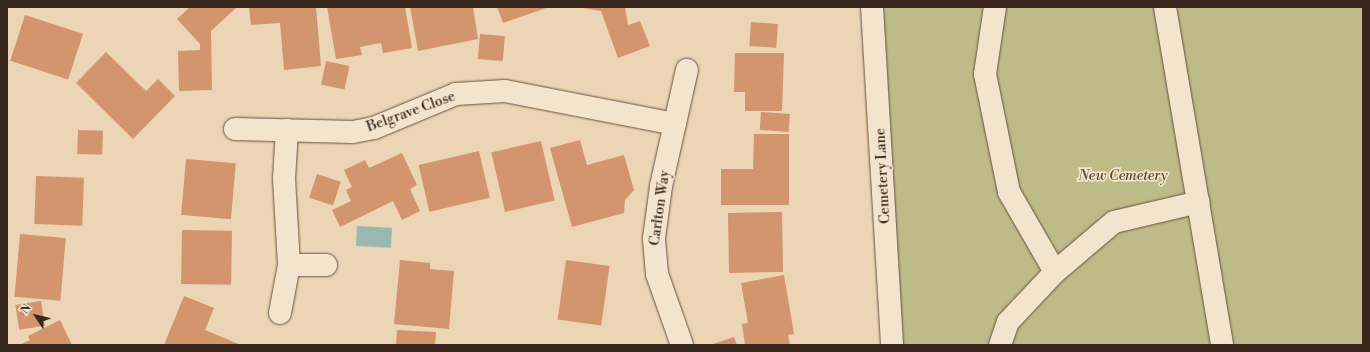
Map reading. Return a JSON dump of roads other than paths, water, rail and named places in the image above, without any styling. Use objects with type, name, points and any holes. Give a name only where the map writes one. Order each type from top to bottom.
[{"type":"street","name":"Cemetery Lane","points":[[872,7],[892,345]]},
{"type":"street","points":[[995,7],[985,74],[1009,192],[1054,272]]},
{"type":"street","points":[[1165,7],[1222,345]]},
{"type":"street","name":"Carlton Way","points":[[682,345],[660,283],[655,254],[661,186],[687,70]]},
{"type":"street","name":"Belgrave Close","points":[[235,128],[353,132],[374,128],[456,94],[498,91],[529,94],[675,124]]},
{"type":"street","points":[[280,313],[289,265],[284,179],[287,130]]},
{"type":"street","points":[[1000,345],[1008,322],[1054,272],[1114,222],[1199,202]]},
{"type":"street","points":[[289,265],[326,265]]},
{"type":"water","points":[[357,226],[392,228],[391,248],[356,246]]},
{"type":"park label","name":"New Cemetery","points":[[1123,176]]}]
